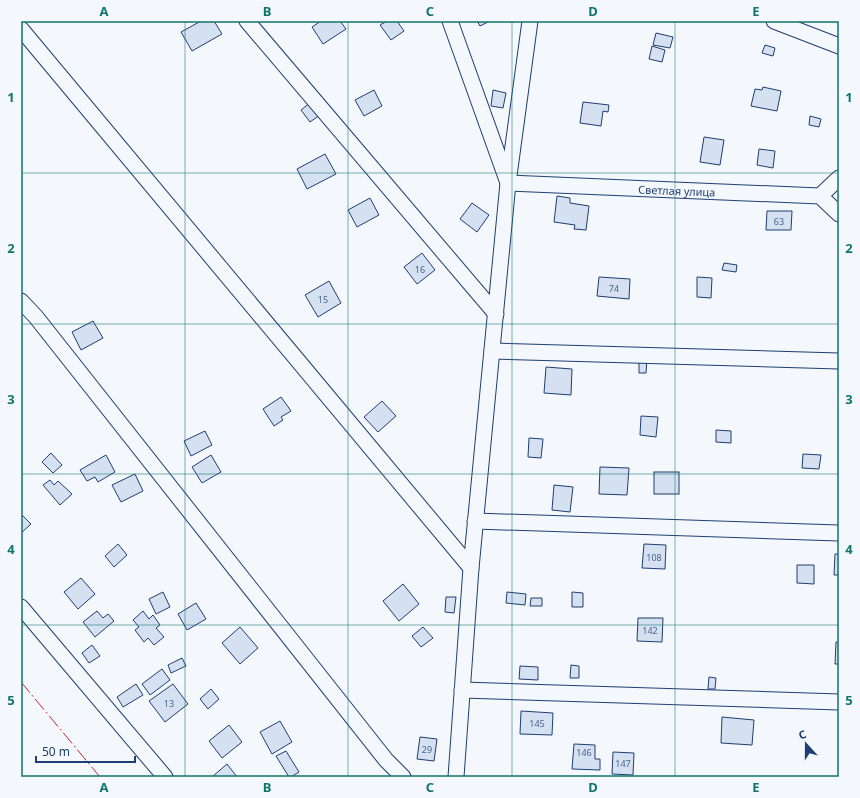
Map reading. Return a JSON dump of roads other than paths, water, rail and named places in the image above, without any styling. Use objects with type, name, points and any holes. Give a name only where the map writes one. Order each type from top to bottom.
[{"type":"street","points":[[247,21],[496,314]]},
{"type":"street","points":[[450,21],[508,183]]},
{"type":"street","points":[[456,777],[475,521],[508,183],[530,21]]},
{"type":"street","points":[[774,21],[839,46]]},
{"type":"street","points":[[21,29],[471,568]]},
{"type":"street","points":[[839,178],[820,196],[839,214]]},
{"type":"street","name":"Светлая улица","points":[[508,183],[820,196]]},
{"type":"street","points":[[21,301],[36,317],[386,760],[403,777]]},
{"type":"street","points":[[492,351],[839,361]]},
{"type":"street","points":[[475,521],[839,533]]},
{"type":"street","points":[[21,607],[165,777]]},
{"type":"street","points":[[462,690],[839,702]]}]
